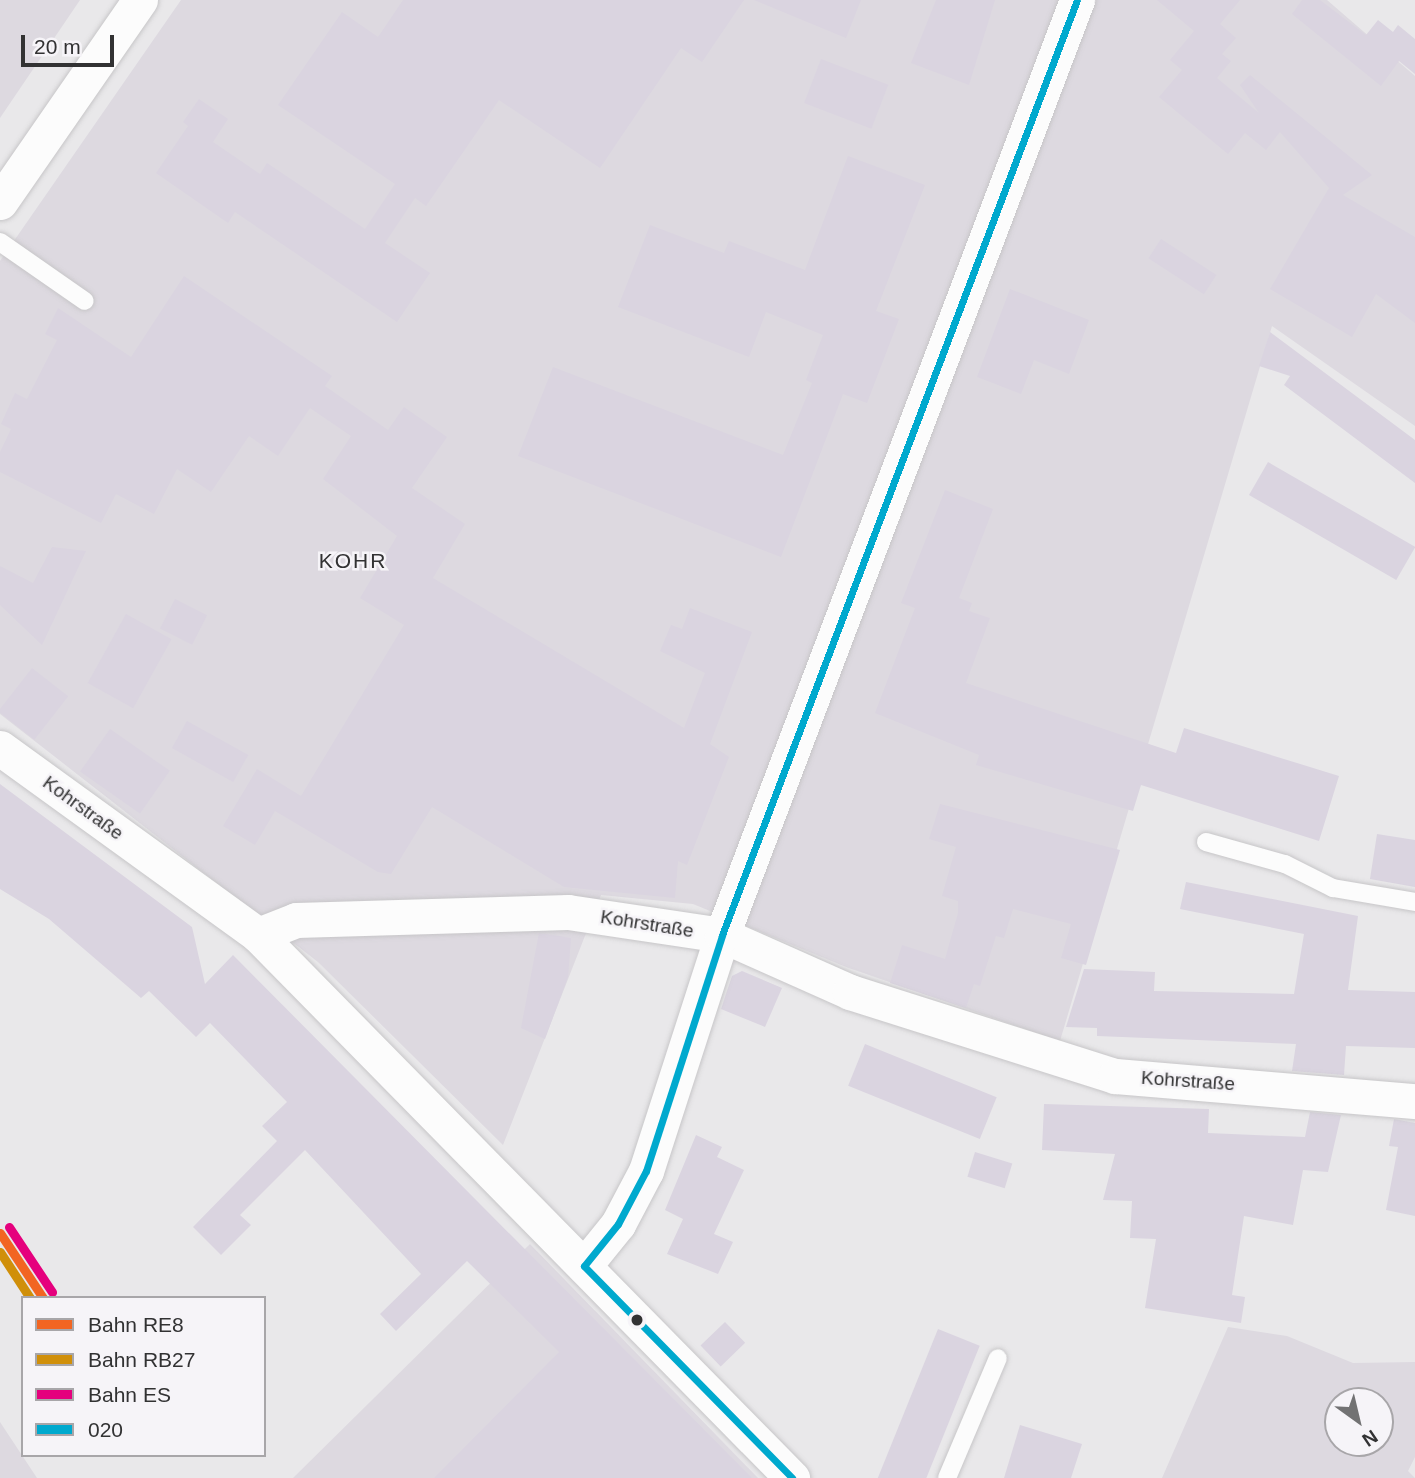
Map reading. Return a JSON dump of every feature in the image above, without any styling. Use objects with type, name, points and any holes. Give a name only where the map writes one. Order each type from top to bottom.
[{"type":"street","points":[[0,202],[140,0]]},
{"type":"street","points":[[584,1266],[618,1224],[646,1171],[722,936],[1077,0]]},
{"type":"street","name":"Kohrstraße","points":[[0,748],[258,935],[296,920],[568,912],[722,936],[850,992],[1115,1076],[1415,1101]]},
{"type":"street","points":[[258,935],[792,1478]]},
{"type":"lane","points":[[0,242],[85,300]]},
{"type":"lane","points":[[1206,842],[1285,864],[1333,888],[1415,902]]},
{"type":"lane","points":[[947,1478],[999,1357]]},
{"type":"shaded area","points":[[0,0],[80,0],[0,118]]},
{"type":"shaded area","points":[[181,0],[1327,0],[1415,76],[1415,426],[1272,326],[1060,1041],[846,967],[693,904],[601,895],[503,1145],[318,962],[0,714],[0,261]]},
{"type":"shaded area","points":[[530,1244],[758,1478],[293,1478]]},
{"type":"shaded area","points":[[1228,1327],[1287,1336],[1353,1363],[1415,1362],[1415,1457],[1408,1471],[1415,1478],[1162,1478]]},
{"type":"shaded area","points":[[0,1422],[37,1478],[0,1478]]},
{"type":"building","points":[[403,0],[744,0],[702,62],[681,48],[600,168],[499,100],[426,206],[415,198],[385,243],[430,273],[397,322],[235,212],[228,223],[156,173],[188,126],[183,122],[199,99],[228,119],[213,142],[260,174],[267,163],[365,229],[395,184],[278,105],[342,12],[378,37]]},
{"type":"building","points":[[754,0],[861,0],[846,38]]},
{"type":"building","points":[[936,0],[995,0],[969,85],[911,63]]},
{"type":"building","points":[[1157,0],[1240,0],[1220,24],[1236,38],[1222,54],[1231,61],[1217,78],[1259,113],[1240,85],[1250,75],[1372,175],[1343,195],[1415,237],[1415,323],[1376,294],[1352,337],[1270,289],[1329,188],[1280,132],[1266,150],[1245,133],[1228,154],[1159,97],[1182,70],[1170,60],[1194,31]]},
{"type":"building","points":[[1302,0],[1320,0],[1366,35],[1378,20],[1393,32],[1398,25],[1415,39],[1415,74],[1399,61],[1381,86],[1292,14]]},
{"type":"building","points":[[821,59],[888,85],[871,129],[804,103]]},
{"type":"building","points":[[848,156],[925,185],[876,311],[899,319],[867,403],[843,394],[781,557],[518,456],[553,367],[783,455],[812,383],[806,380],[823,335],[766,312],[749,357],[618,307],[650,225],[724,253],[729,241],[805,270]]},
{"type":"building","points":[[1161,239],[1216,275],[1204,294],[1148,258]]},
{"type":"building","points":[[184,276],[332,376],[325,386],[388,430],[404,407],[447,437],[412,488],[465,524],[433,578],[684,728],[705,673],[660,651],[671,625],[682,629],[690,608],[752,632],[710,744],[729,757],[687,865],[678,861],[675,898],[564,887],[432,807],[391,874],[378,872],[275,811],[255,845],[223,826],[257,769],[301,796],[404,625],[360,598],[397,536],[323,479],[351,436],[310,408],[278,456],[249,436],[211,492],[177,469],[154,514],[116,494],[101,523],[0,472],[0,452],[11,429],[1,424],[15,393],[27,399],[57,340],[45,334],[58,308],[131,357]]},
{"type":"building","points":[[1010,289],[1089,320],[1069,374],[1034,360],[1021,394],[977,377]]},
{"type":"building","points":[[1270,332],[1415,440],[1415,483],[1284,385],[1290,376],[1259,366]]},
{"type":"building","points":[[1268,462],[1415,547],[1396,580],[1249,495]]},
{"type":"building","points":[[945,490],[993,509],[959,598],[972,603],[969,611],[990,618],[966,683],[1176,753],[1184,728],[1339,776],[1319,841],[1141,785],[1133,811],[976,765],[979,755],[875,713],[915,608],[901,603]]},
{"type":"building","points":[[52,547],[86,551],[42,645],[0,605],[0,566],[33,583]]},
{"type":"building","points":[[175,599],[207,615],[192,645],[160,628]]},
{"type":"building","points":[[126,614],[171,639],[133,708],[88,683]]},
{"type":"building","points":[[32,668],[68,696],[34,740],[0,713],[0,709]]},
{"type":"building","points":[[187,721],[248,755],[233,782],[172,748]]},
{"type":"building","points":[[110,729],[170,771],[140,813],[80,772]]},
{"type":"building","points":[[0,784],[192,927],[205,984],[233,955],[752,1478],[434,1478],[559,1352],[467,1261],[396,1331],[380,1314],[421,1274],[305,1150],[240,1215],[251,1225],[221,1255],[193,1227],[277,1141],[262,1126],[287,1102],[210,1023],[196,1037],[149,991],[141,998],[49,919],[0,889]]},
{"type":"building","points":[[940,804],[1120,850],[1086,965],[1061,958],[1071,924],[1013,909],[1004,938],[996,936],[980,986],[974,984],[966,1008],[890,983],[902,945],[945,959],[958,913],[958,901],[942,896],[956,847],[929,839]]},
{"type":"building","points":[[1377,834],[1415,840],[1415,887],[1370,879]]},
{"type":"building","points":[[1186,882],[1358,916],[1348,990],[1415,992],[1415,1048],[1346,1046],[1344,1075],[1292,1071],[1296,1044],[1097,1036],[1097,1028],[1066,1027],[1084,969],[1155,972],[1154,991],[1294,994],[1304,934],[1180,909]]},
{"type":"building","points":[[539,933],[571,938],[568,977],[545,1039],[521,1028]]},
{"type":"building","points":[[742,971],[782,988],[765,1027],[721,1009],[732,976]]},
{"type":"building","points":[[865,1044],[997,1097],[980,1139],[848,1086]]},
{"type":"building","points":[[1044,1104],[1209,1109],[1208,1133],[1305,1137],[1310,1112],[1341,1115],[1328,1172],[1303,1170],[1293,1225],[1244,1216],[1232,1295],[1245,1297],[1241,1323],[1145,1308],[1156,1239],[1130,1238],[1132,1201],[1103,1200],[1115,1154],[1042,1150]]},
{"type":"building","points":[[1394,1119],[1415,1123],[1415,1216],[1386,1210],[1398,1147],[1389,1146]]},
{"type":"building","points":[[696,1135],[722,1147],[717,1157],[744,1170],[714,1234],[733,1242],[718,1274],[667,1254],[683,1219],[665,1210]]},
{"type":"building","points":[[975,1152],[1012,1163],[1005,1188],[967,1177]]},
{"type":"building","points":[[725,1322],[745,1343],[721,1366],[701,1346]]},
{"type":"building","points":[[938,1329],[980,1346],[926,1478],[878,1478]]},
{"type":"building","points":[[1020,1425],[1082,1444],[1071,1478],[1004,1478]]},
{"type":"rail line","name":"ES","points":[[9,1227],[52,1292]]},
{"type":"rail line","name":"RE8","points":[[0,1233],[42,1296]]},
{"type":"rail line","name":"RB27","points":[[0,1252],[29,1296]]},
{"type":"transit line","name":"020","points":[[584,1266],[618,1224],[646,1171],[722,935],[1077,0]]},
{"type":"transit line","name":"020","points":[[584,1266],[792,1478]]},
{"type":"district","name":"KOHR","points":[[353,561]]}]
